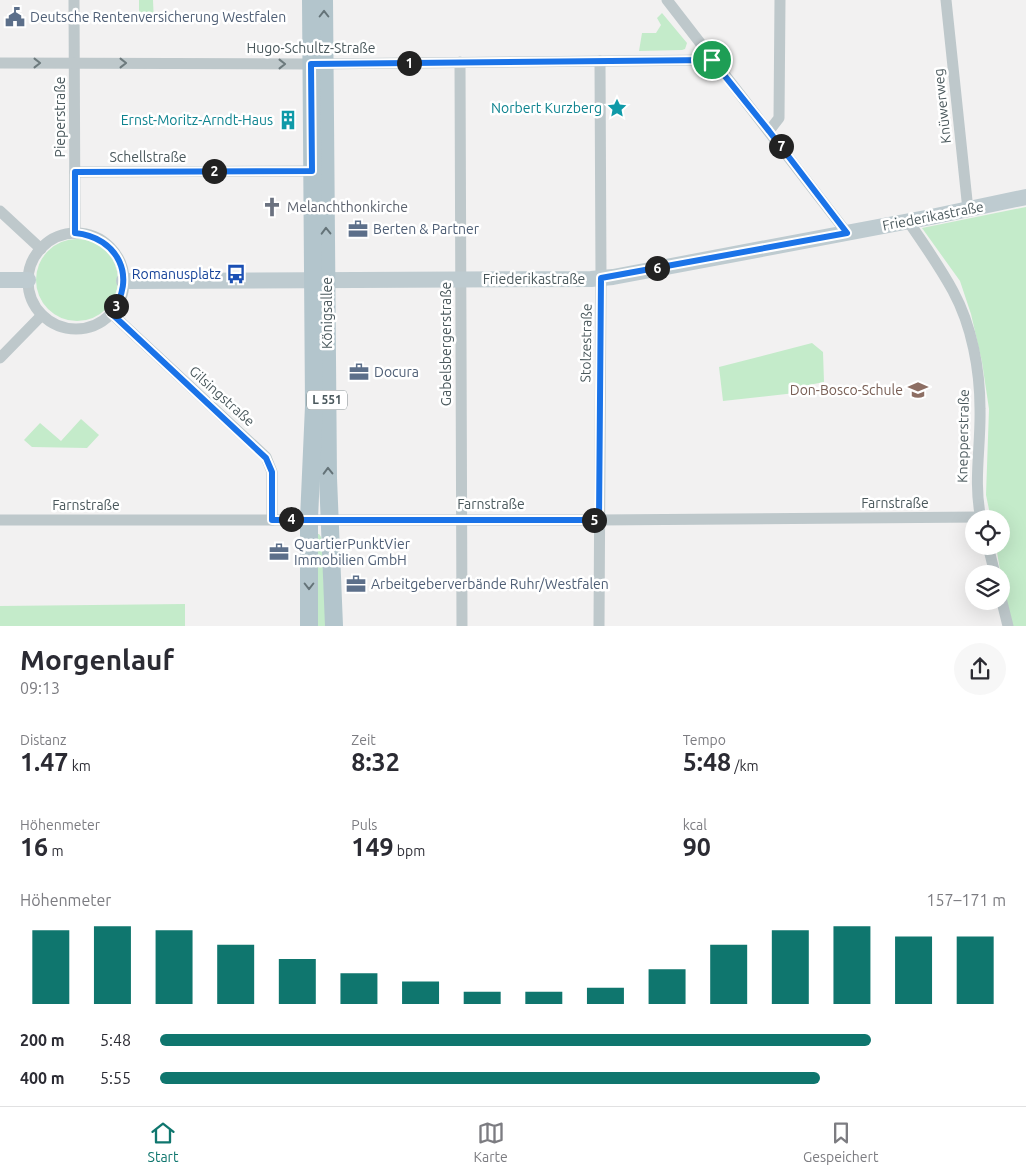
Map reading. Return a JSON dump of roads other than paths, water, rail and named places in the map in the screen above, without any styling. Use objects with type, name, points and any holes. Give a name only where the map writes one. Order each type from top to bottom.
[{"type":"main road","name":"Königsallee","points":[[309,626],[309,520],[320,280],[318,63],[311,0]]},
{"type":"main road","name":"Königsallee","points":[[324,0],[318,63],[312,171],[320,280],[334,626]]},
{"type":"street","name":"Pieperstraße","points":[[74,0],[75,233]]},
{"type":"street","points":[[666,0],[847,233]]},
{"type":"street","points":[[769,131],[779,118],[780,0]]},
{"type":"street","name":"Knüwerweg","points":[[946,0],[968,210]]},
{"type":"street","name":"Hugo-Schultz-Straße","points":[[0,63],[712,60]]},
{"type":"street","name":"Stolzestraße","points":[[599,626],[600,61]]},
{"type":"street","name":"Gabelsbergerstraße","points":[[460,62],[462,626]]},
{"type":"street","name":"Schellstraße","points":[[75,172],[312,171]]},
{"type":"street","name":"Friederikastraße","points":[[124,281],[601,278],[1026,198]]},
{"type":"street","points":[[0,211],[41,248]]},
{"type":"street","name":"Knepperstraße","points":[[908,221],[954,292],[963,313],[971,342],[979,379],[980,410],[977,485],[979,510]]},
{"type":"street","points":[[75,233],[92,236],[110,247],[120,264],[124,281],[120,300],[111,313],[95,324],[80,328],[60,326],[42,315],[32,300],[28,280],[32,262],[41,248],[53,239],[75,233]]},
{"type":"street","points":[[0,280],[28,280]]},
{"type":"street","name":"Gilsingstraße","points":[[111,313],[266,458],[272,472],[272,520]]},
{"type":"street","points":[[0,358],[42,315]]},
{"type":"street","name":"Farnstraße","points":[[0,520],[965,518]]},
{"type":"street","points":[[1004,610],[1008,626]]},
{"type":"place","name":"Deutsche Rentenversicherung Westfalen","points":[[15,17]]},
{"type":"place","name":"Norbert Kurzberg","points":[[617,108]]},
{"type":"place","name":"Ernst-Moritz-Arndt-Haus","points":[[288,120]]},
{"type":"place","name":"Melanchthonkirche","points":[[272,207]]},
{"type":"place","name":"Berten & Partner","points":[[358,229]]},
{"type":"place","name":"Romanusplatz","points":[[236,274]]},
{"type":"place","name":"Docura","points":[[359,372]]},
{"type":"place","name":"Don-Bosco-Schule","points":[[918,390]]},
{"type":"place","name":"QuartierPunktVier Immobilien GmbH","points":[[279,552]]},
{"type":"place","name":"Arbeitgeberverbände Ruhr/Westfalen","points":[[356,584]]}]
